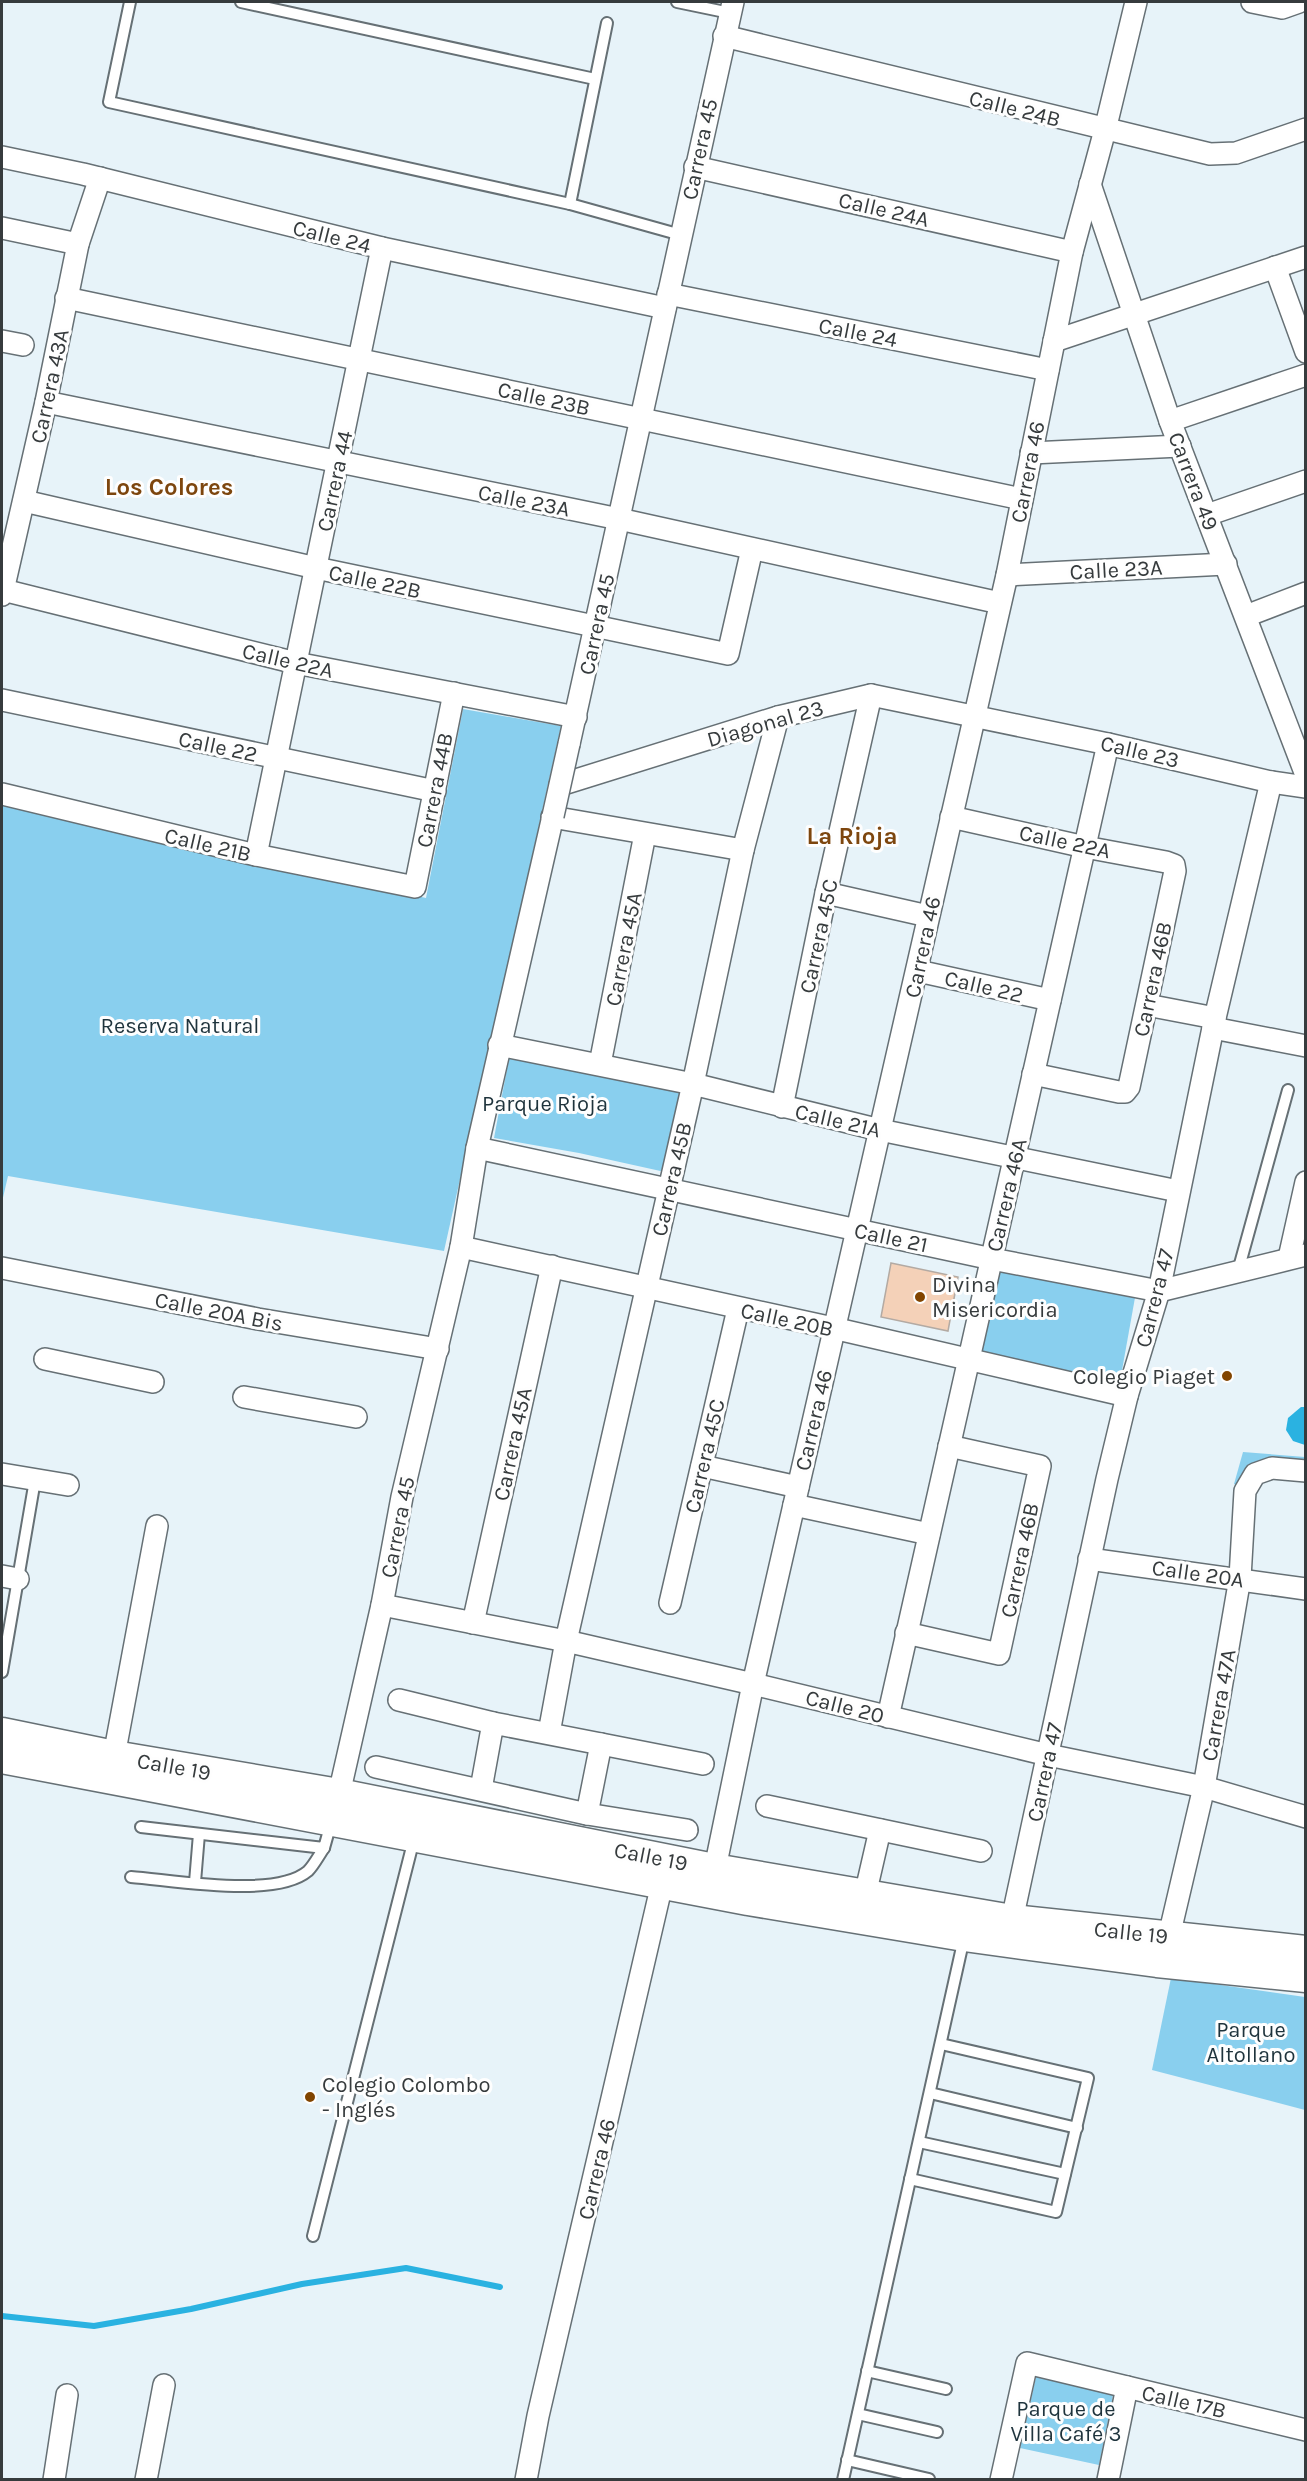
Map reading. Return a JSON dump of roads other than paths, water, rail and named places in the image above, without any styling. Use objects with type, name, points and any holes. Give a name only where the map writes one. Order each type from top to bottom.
[{"type":"main road","name":"Calle 19","points":[[2,1733],[114,1756],[335,1807],[415,1836],[665,1871],[964,1936],[1157,1962],[1305,1977]]},
{"type":"main road","name":"Calle 19","points":[[2,1758],[335,1807],[526,1831],[665,1871]]},
{"type":"main road","name":"Calle 19","points":[[712,1880],[865,1895],[1012,1920],[1305,1951]]},
{"type":"street","name":"Carrera 46","points":[[712,1880],[753,1684],[833,1328],[918,971],[928,916],[1007,575],[1072,252],[1136,2]]},
{"type":"street","points":[[1252,2],[1282,8],[1299,2]]},
{"type":"street","name":"Carrera 45","points":[[335,1807],[382,1605],[402,1497],[459,1254],[477,1148],[499,1045],[576,717],[731,7]]},
{"type":"street","name":"Calle 24B","points":[[724,36],[1210,154],[1236,153],[1305,129]]},
{"type":"street","name":"Calle 24","points":[[2,157],[100,178],[382,248],[1048,370]]},
{"type":"street","name":"Calle 24A","points":[[695,167],[1072,252]]},
{"type":"street","name":"Carrera 43A","points":[[2,592],[46,402],[78,244],[100,178]]},
{"type":"street","name":"Carrera 49","points":[[1090,184],[1170,421],[1304,764]]},
{"type":"street","points":[[2,228],[78,244]]},
{"type":"street","name":"Carrera 44","points":[[256,855],[382,248]]},
{"type":"street","points":[[1054,341],[1305,257]]},
{"type":"street","points":[[1275,267],[1305,352]]},
{"type":"street","name":"Calle 23B","points":[[66,298],[1022,499]]},
{"type":"street","points":[[2,341],[22,345]]},
{"type":"street","points":[[1170,421],[1305,375]]},
{"type":"street","name":"Calle 23A","points":[[46,402],[619,519],[1000,603]]},
{"type":"street","points":[[1031,453],[1180,446]]},
{"type":"street","points":[[1207,515],[1305,482]]},
{"type":"street","name":"Calle 22B","points":[[24,501],[316,568],[728,654],[752,549]]},
{"type":"street","name":"Calle 23A","points":[[1007,575],[1226,564]]},
{"type":"street","name":"Calle 22A","points":[[2,592],[296,663],[576,717]]},
{"type":"street","points":[[1246,616],[1305,593]]},
{"type":"street","name":"Carrera 44B","points":[[415,887],[453,693]]},
{"type":"street","name":"Diagonal 23","points":[[560,785],[778,717],[871,695],[974,715]]},
{"type":"street","name":"Carrera 45C","points":[[782,1107],[826,893],[871,695]]},
{"type":"street","name":"Calle 22","points":[[2,700],[435,791]]},
{"type":"street","name":"Calle 23","points":[[974,715],[1270,782],[1305,787]]},
{"type":"street","name":"Carrera 45B","points":[[549,1733],[566,1641],[693,1084],[743,850],[778,717]]},
{"type":"street","name":"Carrera 46A","points":[[888,1717],[1108,744]]},
{"type":"street","name":"Carrera 47","points":[[1012,1920],[1089,1558],[1127,1396],[1159,1291],[1214,1023],[1270,782]]},
{"type":"street","name":"Calle 21B","points":[[2,794],[256,855],[415,887]]},
{"type":"street","points":[[552,816],[743,850]]},
{"type":"street","name":"Calle 22A","points":[[951,817],[1085,847],[1166,861],[1173,865],[1175,871]]},
{"type":"street","name":"Carrera 45A","points":[[600,1064],[645,834]]},
{"type":"street","name":"Carrera 46B","points":[[1033,1074],[1119,1092],[1125,1092],[1129,1087],[1175,871]]},
{"type":"street","points":[[826,893],[928,916]]},
{"type":"street","name":"Calle 22","points":[[918,971],[1050,1000]]},
{"type":"street","points":[[1147,1005],[1305,1046]]},
{"type":"street","name":"Calle 21A","points":[[499,1045],[693,1084],[880,1130],[1178,1191]]},
{"type":"street","name":"Calle 21","points":[[477,1148],[667,1191],[992,1259],[1159,1291],[1297,1257]]},
{"type":"street","points":[[1297,1257],[1305,1182]]},
{"type":"street","name":"Calle 20B","points":[[459,1254],[552,1266],[1127,1396]]},
{"type":"street","name":"Carrera 45A","points":[[473,1623],[552,1266]]},
{"type":"street","name":"Calle 20A Bis","points":[[2,1268],[258,1320],[438,1349]]},
{"type":"street","name":"Carrera 45C","points":[[670,1604],[738,1309]]},
{"type":"street","points":[[45,1359],[153,1382]]},
{"type":"street","points":[[244,1397],[356,1417]]},
{"type":"street","name":"Carrera 46B","points":[[906,1633],[999,1654],[1040,1466],[949,1446]]},
{"type":"street","points":[[702,1466],[929,1534]]},
{"type":"street","name":"Carrera 47A","points":[[1169,1936],[1204,1787],[1240,1578],[1245,1491],[1255,1474],[1272,1468],[1305,1471]]},
{"type":"street","points":[[2,1474],[68,1485]]},
{"type":"street","points":[[114,1756],[158,1526]]},
{"type":"street","name":"Calle 20A","points":[[1089,1558],[1305,1589]]},
{"type":"street","name":"Calle 20","points":[[382,1605],[566,1641],[1048,1755],[1204,1787],[1305,1817]]},
{"type":"street","points":[[399,1701],[493,1724],[703,1764]]},
{"type":"street","points":[[482,1789],[493,1724]]},
{"type":"street","points":[[587,1814],[601,1744]]},
{"type":"street","points":[[376,1767],[587,1814],[687,1830]]},
{"type":"street","points":[[526,1831],[530,1800]]},
{"type":"street","points":[[767,1806],[981,1851]]},
{"type":"street","points":[[865,1895],[880,1830]]},
{"type":"street","name":"Carrera 46","points":[[526,2480],[538,2416],[665,1871]]},
{"type":"street","name":"Calle 17B","points":[[1001,2480],[1027,2364],[1305,2430]]},
{"type":"street","points":[[146,2480],[164,2385]]},
{"type":"street","points":[[1108,2480],[1127,2387]]},
{"type":"street","points":[[54,2480],[67,2395]]},
{"type":"lane","points":[[130,2],[109,102],[570,204],[681,235]]},
{"type":"lane","points":[[241,2],[595,79]]},
{"type":"lane","points":[[677,2],[731,7]]},
{"type":"lane","points":[[570,204],[607,23]]},
{"type":"lane","points":[[1238,1271],[1288,1090]]},
{"type":"lane","points":[[2,1672],[10,1577],[35,1480]]},
{"type":"lane","points":[[131,1877],[241,1886],[281,1884],[308,1871],[324,1848],[335,1807]]},
{"type":"lane","points":[[141,1827],[324,1848]]},
{"type":"lane","points":[[195,1882],[199,1834]]},
{"type":"lane","points":[[313,2236],[415,1836]]},
{"type":"lane","points":[[843,2480],[964,1936]]},
{"type":"lane","points":[[910,2179],[1056,2212],[1077,2128],[1088,2078],[940,2044]]},
{"type":"lane","points":[[930,2093],[1077,2128]]},
{"type":"lane","points":[[919,2142],[1065,2174]]},
{"type":"lane","points":[[867,2371],[946,2389]]},
{"type":"lane","points":[[858,2414],[937,2432]]},
{"type":"lane","points":[[847,2460],[929,2479]]},
{"type":"waterway","points":[[2,2316],[94,2326],[191,2309],[302,2284],[406,2268],[500,2287]]},
{"type":"place","name":"Divina Misericordia","points":[[920,1297]]},
{"type":"place","name":"Colegio Piaget","points":[[1227,1376]]},
{"type":"place","name":"Colegio Colombo - Inglés","points":[[310,2097]]},
{"type":"district","name":"Los Colores","points":[[169,487]]},
{"type":"district","name":"La Rioja","points":[[852,836]]},
{"type":"park label","name":"Reserva Natural","points":[[180,1025]]},
{"type":"park label","name":"Parque Rioja","points":[[545,1103]]},
{"type":"park label","name":"Parque Altollano","points":[[1251,2042]]},
{"type":"park label","name":"Parque de Villa Café 3","points":[[1066,2420]]}]
